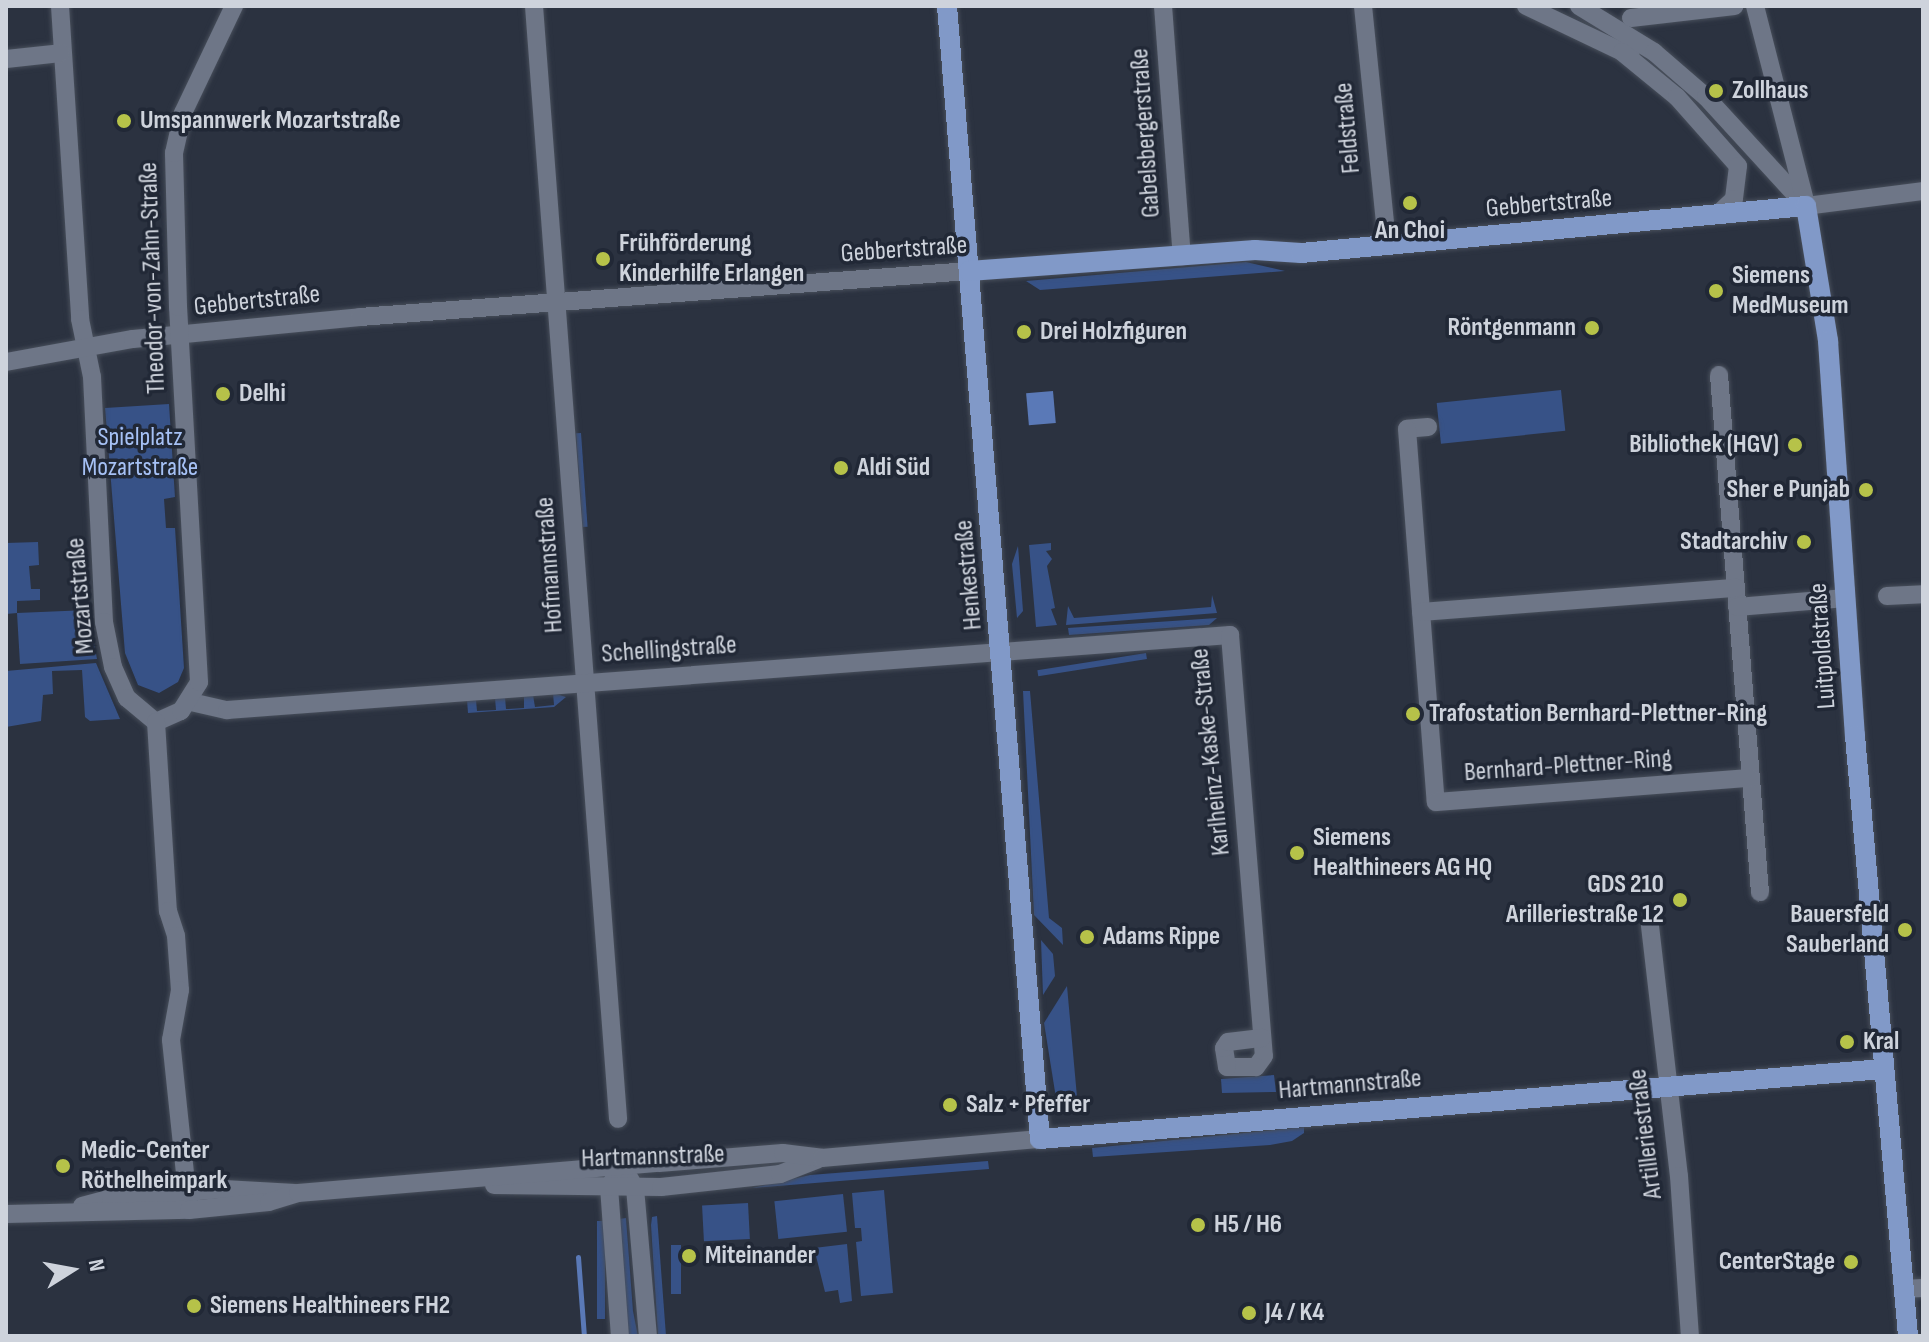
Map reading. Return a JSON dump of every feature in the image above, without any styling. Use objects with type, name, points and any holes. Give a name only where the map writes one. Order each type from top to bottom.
[{"type":"main road","name":"Henkestraße","points":[[947,6],[1040,1139]]},
{"type":"main road","name":"Gebbertstraße","points":[[969,271],[1387,244],[1806,206]]},
{"type":"main road","name":"Luitpoldstraße","points":[[1806,206],[1828,341],[1883,1069],[1913,1288],[1908,1336]]},
{"type":"main road","name":"Hartmannstraße","points":[[1040,1139],[1883,1069]]},
{"type":"street","name":"Mozartstraße","points":[[60,6],[61,53],[85,346],[92,377],[104,622],[127,698],[156,722]]},
{"type":"street","name":"Theodor-von-Zahn-Straße","points":[[191,702],[199,682],[200,660],[179,335],[174,153],[183,113],[234,6]]},
{"type":"street","name":"Hofmannstraße","points":[[534,6],[618,1119]]},
{"type":"street","name":"Gabelsbergerstraße","points":[[1163,6],[1182,256]]},
{"type":"street","name":"Feldstraße","points":[[1363,6],[1387,244]]},
{"type":"street","points":[[1526,6],[1685,79]]},
{"type":"street","points":[[1579,6],[1654,52],[1685,79],[1806,206],[1923,191]]},
{"type":"street","points":[[1631,18],[1734,6]]},
{"type":"street","name":"Luitpoldstraße","points":[[1755,6],[1806,206]]},
{"type":"street","points":[[1587,34],[1597,16]]},
{"type":"street","points":[[1622,52],[1677,97],[1738,166],[1734,199],[1718,214]]},
{"type":"street","points":[[6,59],[61,53]]},
{"type":"street","name":"Gebbertstraße","points":[[6,362],[85,346],[179,335],[556,302],[969,271]]},
{"type":"street","points":[[1719,375],[1760,892]]},
{"type":"street","name":"Bernhard-Plettner-Ring","points":[[1428,427],[1407,429],[1436,802],[1750,778]]},
{"type":"street","points":[[1421,612],[1736,588]]},
{"type":"street","points":[[1887,596],[1923,594]]},
{"type":"street","points":[[1737,607],[1846,598]]},
{"type":"street","name":"Karlheinz-Kaske-Straße","points":[[1002,652],[1230,635],[1262,1038]]},
{"type":"street","name":"Schellingstraße","points":[[191,702],[206,709],[227,710],[1002,652]]},
{"type":"street","points":[[188,1201],[171,1040],[180,990],[176,936],[168,911],[156,722],[191,702]]},
{"type":"street","name":"Artilleriestraße","points":[[1650,926],[1690,1336]]},
{"type":"street","name":"Hartmannstraße","points":[[6,1214],[188,1201],[269,1202],[298,1193],[484,1181],[622,1166],[783,1153],[822,1158],[1040,1139]]},
{"type":"street","name":"Hartmannstraße","points":[[484,1181],[533,1188],[635,1188],[780,1174],[822,1158]]},
{"type":"street","points":[[620,1336],[609,1187],[622,1166],[635,1188],[648,1336]]},
{"type":"green space","points":[[1246,262],[1285,271],[1040,290],[1026,281]]},
{"type":"green space","points":[[1561,390],[1565,431],[1441,444],[1437,403]]},
{"type":"green space","name":"Spielplatz Mozartstraße","points":[[169,404],[175,497],[164,499],[166,528],[175,528],[184,668],[178,682],[159,693],[138,685],[125,653],[105,408]]},
{"type":"green space","points":[[576,433],[581,433],[588,527],[583,527]]},
{"type":"green space","points":[[84,538],[88,598],[72,599],[68,539]]},
{"type":"green space","points":[[38,542],[39,565],[29,566],[31,589],[40,589],[40,600],[17,601],[17,613],[6,614],[6,543]]},
{"type":"green space","points":[[1051,543],[1051,550],[1046,551],[1052,559],[1047,566],[1055,608],[1051,609],[1057,625],[1036,627],[1029,545]]},
{"type":"green space","points":[[1018,546],[1023,611],[1017,618],[1012,564]]},
{"type":"green space","points":[[1212,595],[1217,613],[1066,625],[1068,606],[1074,618],[1211,607]]},
{"type":"green space","points":[[88,610],[97,659],[20,664],[17,613]]},
{"type":"green space","points":[[1217,618],[1209,625],[1069,635],[1068,628]]},
{"type":"green space","points":[[1146,653],[1147,659],[1038,676],[1037,670]]},
{"type":"green space","points":[[96,663],[120,719],[90,721],[85,717],[82,670],[52,671],[53,694],[43,695],[41,721],[6,727],[6,671]]},
{"type":"green space","points":[[1023,691],[1030,691],[1049,918],[1062,928],[1063,945],[1034,915]]},
{"type":"green space","points":[[553,693],[566,697],[554,707],[468,713],[467,700],[476,700],[477,711],[496,710],[495,698],[505,697],[506,709],[524,708],[524,696],[533,695],[535,707],[554,705]]},
{"type":"green space","points":[[1041,940],[1053,954],[1055,976],[1043,995]]},
{"type":"green space","points":[[1067,986],[1077,1097],[1056,1098],[1044,1023]]},
{"type":"green space","points":[[1274,1075],[1276,1092],[1222,1093],[1221,1079]]},
{"type":"green space","points":[[1304,1127],[1304,1133],[1292,1141],[1270,1145],[1093,1157],[1092,1148]]},
{"type":"green space","points":[[988,1161],[989,1169],[752,1188],[810,1175]]},
{"type":"green space","points":[[884,1190],[893,1293],[861,1296],[856,1242],[862,1241],[861,1228],[855,1228],[852,1193]]},
{"type":"green space","points":[[843,1194],[847,1232],[778,1239],[774,1201]]},
{"type":"green space","points":[[748,1203],[750,1239],[704,1241],[702,1205]]},
{"type":"green space","points":[[657,1216],[666,1336],[658,1336],[651,1225],[652,1217]]},
{"type":"green space","points":[[626,1218],[633,1311],[638,1336],[628,1336],[619,1219]]},
{"type":"green space","points":[[597,1221],[605,1221],[605,1319],[597,1319]]},
{"type":"green space","points":[[847,1244],[852,1301],[840,1303],[838,1290],[825,1292],[814,1248]]},
{"type":"green space","points":[[671,1245],[681,1245],[681,1294],[671,1294]]},
{"type":"shaded area","points":[[1053,391],[1056,423],[1029,425],[1026,393]]},
{"type":"waterway","points":[[578,1257],[584,1336]]},
{"type":"place","name":"Zollhaus","points":[[1716,91]]},
{"type":"place","name":"Umspannwerk Mozartstraße","points":[[124,121]]},
{"type":"place","name":"An Choi","points":[[1410,203]]},
{"type":"place","name":"Frühförderung Kinderhilfe Erlangen","points":[[603,259]]},
{"type":"place","name":"Siemens MedMuseum","points":[[1716,291]]},
{"type":"place","name":"Röntgenmann","points":[[1592,328]]},
{"type":"place","name":"Drei Holzfiguren","points":[[1024,332]]},
{"type":"place","name":"Delhi","points":[[223,394]]},
{"type":"place","name":"Bibliothek (HGV)","points":[[1795,445]]},
{"type":"place","name":"Aldi Süd","points":[[841,468]]},
{"type":"place","name":"Sher e Punjab","points":[[1866,490]]},
{"type":"place","name":"Stadtarchiv","points":[[1804,542]]},
{"type":"place","name":"Trafostation Bernhard-Plettner-Ring","points":[[1413,714]]},
{"type":"place","name":"Siemens Healthineers AG HQ","points":[[1297,853]]},
{"type":"place","name":"GDS 210 Arilleriestraße 12","points":[[1680,900]]},
{"type":"place","name":"Bauersfeld Sauberland","points":[[1905,930]]},
{"type":"place","name":"Adams Rippe","points":[[1087,937]]},
{"type":"place","name":"Kral","points":[[1847,1042]]},
{"type":"place","name":"Salz + Pfeffer","points":[[950,1105]]},
{"type":"place","name":"Medic-Center Röthelheimpark","points":[[63,1166]]},
{"type":"place","name":"H5 / H6","points":[[1198,1225]]},
{"type":"place","name":"Miteinander","points":[[689,1256]]},
{"type":"place","name":"CenterStage","points":[[1851,1262]]},
{"type":"place","name":"Siemens Healthineers FH2","points":[[194,1306]]},
{"type":"place","name":"J4 / K4","points":[[1249,1313]]}]
